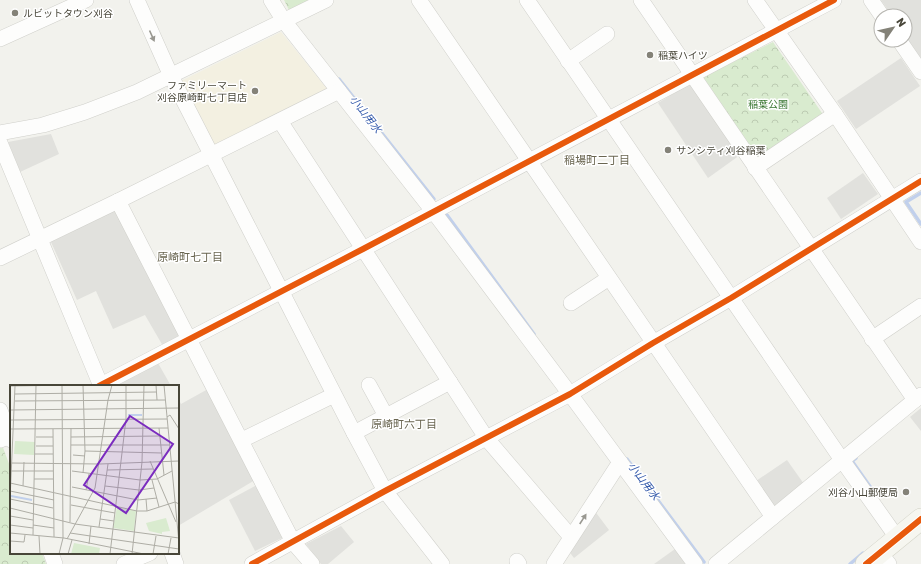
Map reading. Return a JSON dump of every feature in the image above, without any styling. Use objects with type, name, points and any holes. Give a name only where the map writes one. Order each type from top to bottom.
[{"type":"main road","points":[[878,560],[898,539],[921,520]]},
{"type":"street","points":[[0,39],[86,0]]},
{"type":"street","points":[[137,0],[171,76],[334,395],[385,491],[442,564]]},
{"type":"street","points":[[271,0],[284,21],[433,212],[570,394],[695,564]]},
{"type":"street","points":[[0,133],[43,125],[85,112],[137,92],[326,0]]},
{"type":"street","points":[[419,0],[773,517]]},
{"type":"street","points":[[527,0],[842,460],[898,539]]},
{"type":"street","points":[[641,0],[872,339],[918,397],[716,564]]},
{"type":"street","points":[[755,0],[835,114],[921,242]]},
{"type":"street","points":[[102,385],[363,249],[528,160],[609,120],[834,0]]},
{"type":"street","points":[[568,61],[607,34]]},
{"type":"street","points":[[904,48],[921,72]]},
{"type":"street","points":[[0,258],[339,91]]},
{"type":"street","points":[[755,168],[835,114]]},
{"type":"street","points":[[280,121],[487,439],[571,537]]},
{"type":"street","points":[[0,143],[100,385]]},
{"type":"street","points":[[252,564],[385,491],[487,439],[570,394],[653,343],[731,298],[921,181]]},
{"type":"street","points":[[118,201],[293,542],[312,564]]},
{"type":"street","points":[[571,303],[609,278]]},
{"type":"street","points":[[872,339],[921,306]]},
{"type":"street","points":[[354,433],[450,382]]},
{"type":"street","points":[[370,385],[386,416]]},
{"type":"street","points":[[242,440],[334,395]]},
{"type":"street","points":[[0,410],[8,436]]},
{"type":"street","points":[[554,564],[620,462]]},
{"type":"street","points":[[51,554],[55,564]]},
{"type":"street","points":[[124,564],[148,554]]},
{"type":"street","points":[[172,554],[176,564]]},
{"type":"shaded area","points":[[881,0],[921,0],[921,59],[913,48],[913,8],[886,8]]},
{"type":"shaded area","name":"ファミリーマート 刈谷原崎町七丁目店","points":[[281,32],[328,90],[214,146],[181,81]]},
{"type":"shaded area","points":[[901,58],[920,86],[856,129],[837,101]]},
{"type":"shaded area","points":[[691,83],[740,155],[708,178],[658,103]]},
{"type":"shaded area","points":[[51,134],[59,154],[20,172],[8,142]]},
{"type":"shaded area","points":[[863,173],[878,194],[841,219],[827,198]]},
{"type":"shaded area","points":[[114,210],[181,337],[163,346],[145,315],[113,329],[96,291],[77,300],[51,242]]},
{"type":"shaded area","points":[[158,363],[170,385],[117,385]]},
{"type":"shaded area","points":[[208,389],[255,480],[179,525],[179,400],[181,404]]},
{"type":"shaded area","points":[[921,408],[921,431],[910,417]]},
{"type":"shaded area","points":[[787,460],[804,484],[774,507],[756,481]]},
{"type":"shaded area","points":[[257,485],[284,537],[255,551],[229,500]]},
{"type":"shaded area","points":[[594,510],[609,530],[574,558],[568,550]]},
{"type":"shaded area","points":[[341,526],[354,542],[328,564],[321,564],[306,544]]},
{"type":"shaded area","points":[[675,549],[686,564],[654,564]]},
{"type":"green space","points":[[284,0],[309,0],[289,10]]},
{"type":"green space","name":"稲葉公園","points":[[773,42],[824,116],[759,160],[703,77]]},
{"type":"green space","points":[[2,445],[10,466],[10,554],[42,554],[46,564],[0,564],[0,446]]},
{"type":"waterway","name":"小山用水","points":[[339,79],[434,199]]},
{"type":"waterway","name":"小山用水","points":[[921,193],[906,202],[921,224]]},
{"type":"waterway","name":"小山用水","points":[[447,215],[534,334]]},
{"type":"waterway","name":"小山用水","points":[[856,458],[852,461],[876,495]]},
{"type":"waterway","name":"小山用水","points":[[627,459],[704,562]]},
{"type":"waterway","name":"小山用水","points":[[850,564],[863,553]]},
{"type":"cycle path","points":[[101,385],[363,249],[834,0]]},
{"type":"cycle path","points":[[252,564],[385,491],[570,394],[653,343],[731,298],[921,181]]},
{"type":"cycle path","points":[[866,564],[921,519]]},
{"type":"place","name":"ルビットタウン刈谷","points":[[15,13]]},
{"type":"place","name":"稲葉ハイツ","points":[[650,55]]},
{"type":"place","name":"ファミリーマート 刈谷原崎町七丁目店","points":[[255,91]]},
{"type":"place","name":"サンシティ刈谷稲葉","points":[[668,150]]},
{"type":"place","name":"刈谷小山郵便局","points":[[906,492]]},
{"type":"district","name":"稲場町二丁目","points":[[597,160]]},
{"type":"district","name":"原崎町七丁目","points":[[190,257]]},
{"type":"district","name":"原崎町六丁目","points":[[404,424]]}]
